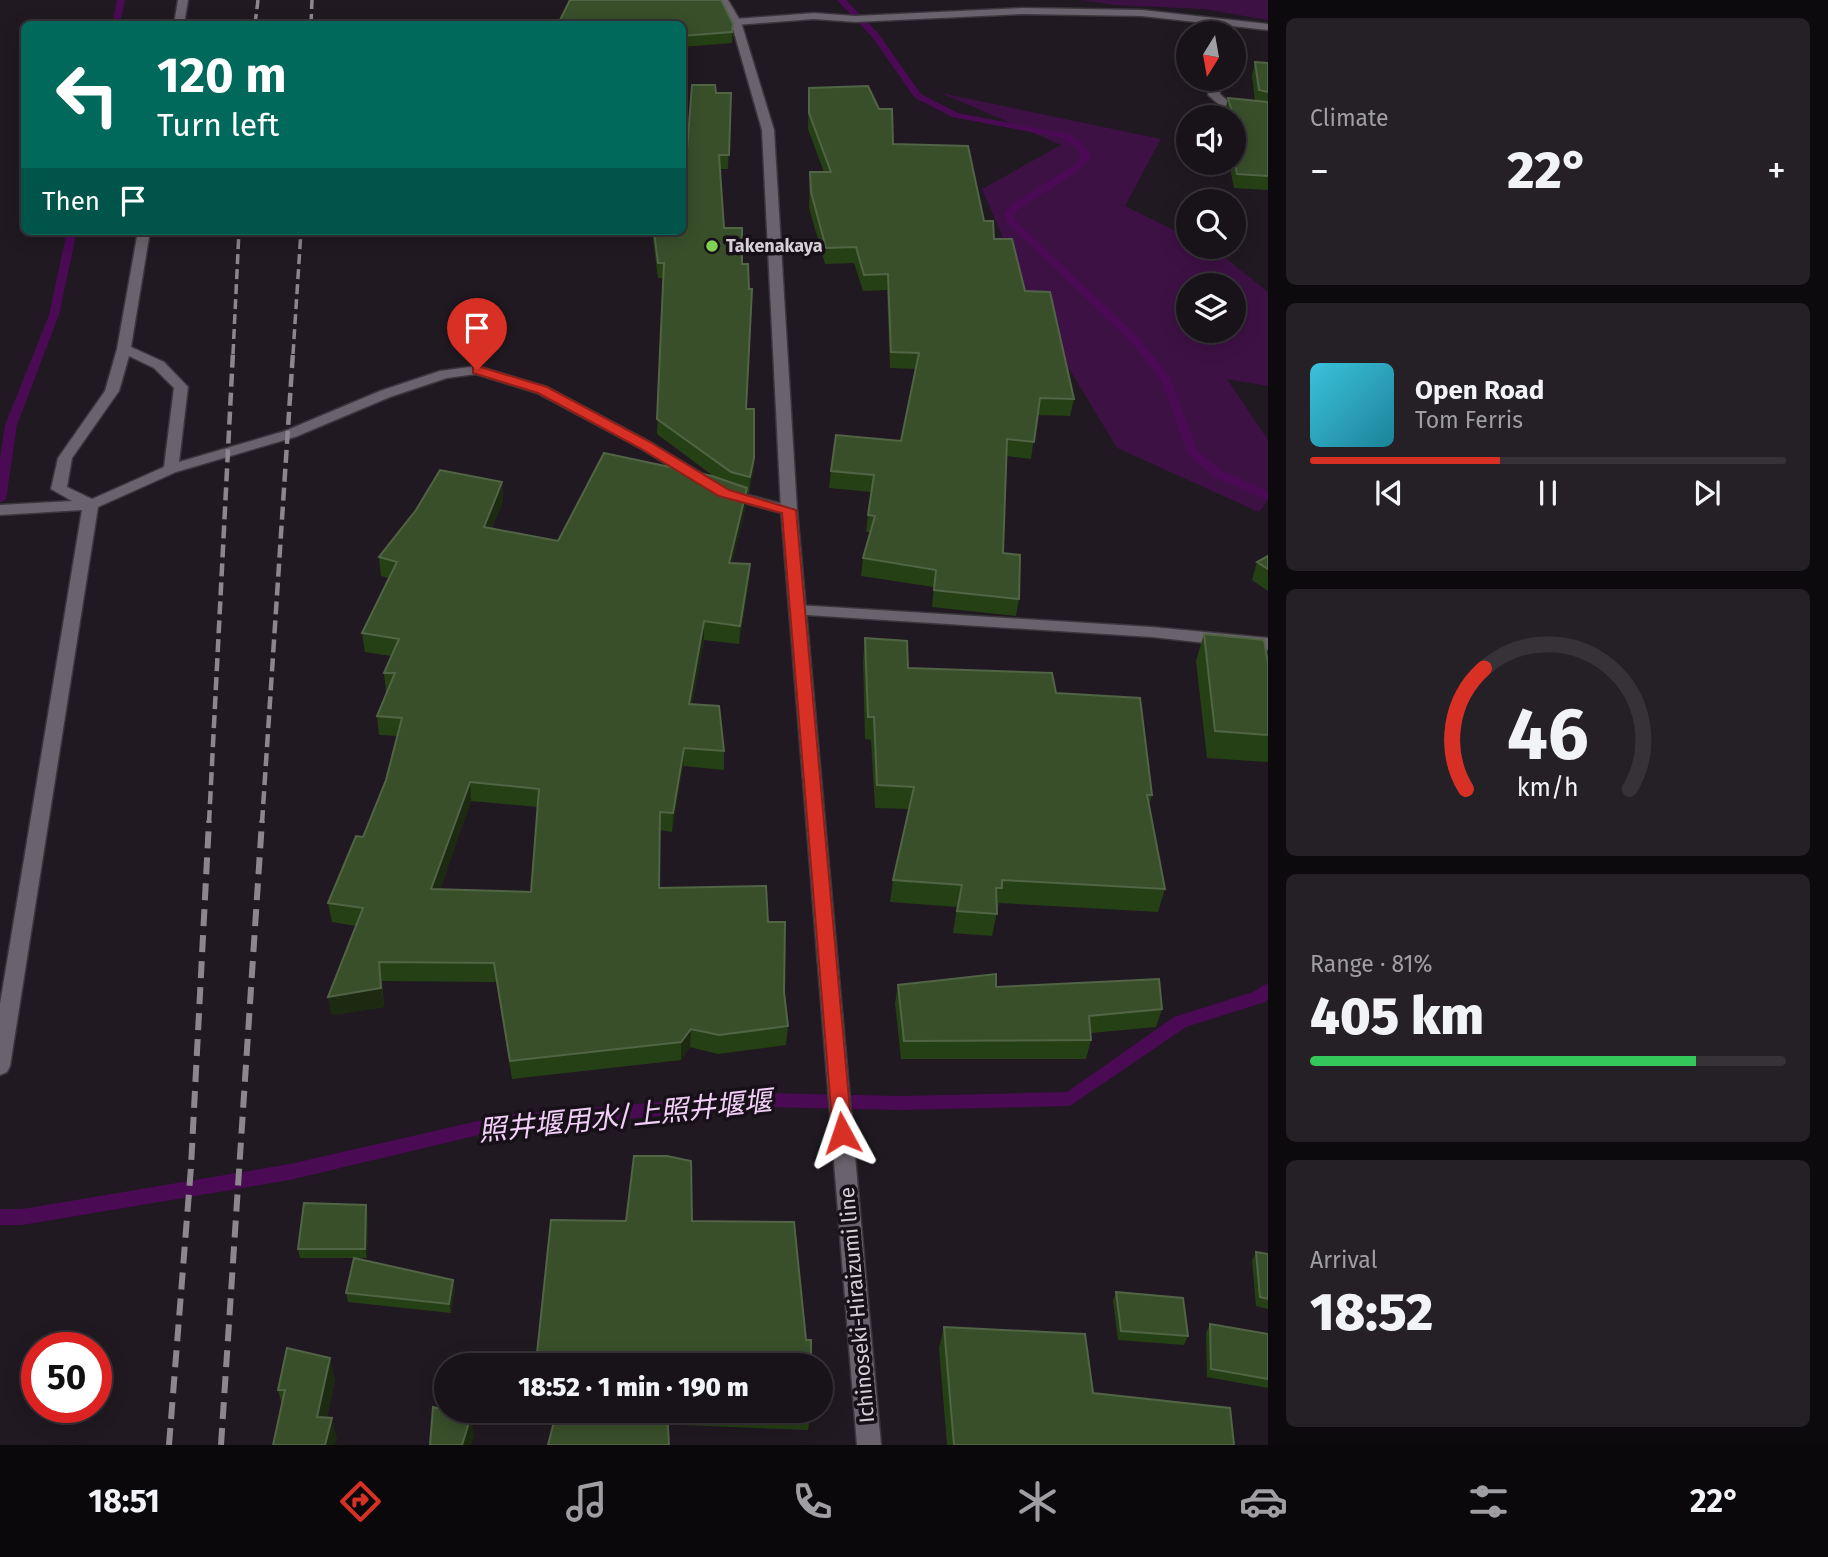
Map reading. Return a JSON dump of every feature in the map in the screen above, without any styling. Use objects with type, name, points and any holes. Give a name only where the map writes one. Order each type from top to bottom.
[{"type":"street","points":[[180,21],[183,0]]},
{"type":"street","name":"Ichinoseki-Hiraizumi line","points":[[723,0],[736,22],[768,130],[789,510],[869,1445]]},
{"type":"street","points":[[736,22],[814,16],[855,19],[1023,11],[1142,13],[1221,21]]},
{"type":"street","points":[[1246,24],[1268,27]]},
{"type":"street","points":[[1214,91],[1214,95],[1226,105],[1268,111]]},
{"type":"street","points":[[91,505],[59,489],[65,458],[111,391],[124,349],[143,235]]},
{"type":"street","points":[[124,349],[159,365],[181,387],[172,469]]},
{"type":"street","points":[[0,510],[91,505],[172,469],[290,434],[374,398],[445,374],[477,370],[542,390],[645,445],[724,493],[789,510]]},
{"type":"street","points":[[0,1066],[91,505]]},
{"type":"street","points":[[797,610],[1152,632],[1268,644]]},
{"type":"shaded area","points":[[1080,0],[1268,0],[1268,20],[1203,9],[1115,5]]},
{"type":"shaded area","points":[[941,93],[1161,139],[1125,206],[1176,231],[1176,259],[1227,259],[1244,273],[1176,273],[1176,343],[1246,343],[1246,274],[1268,292],[1268,386],[1227,379],[1268,440],[1268,501],[1259,512],[1117,448],[1036,314],[982,189],[1061,145]]},
{"type":"building","points":[[570,0],[721,0],[733,24],[732,32],[686,36],[686,21],[560,21]]},
{"type":"building","points":[[1255,62],[1268,63],[1268,92],[1259,90]]},
{"type":"building","points":[[692,85],[715,85],[716,93],[731,93],[729,155],[719,155],[724,228],[742,228],[742,264],[748,264],[749,289],[752,289],[746,409],[754,409],[754,458],[750,477],[731,472],[657,419],[664,263],[658,263],[654,235],[686,235],[686,164]]},
{"type":"building","points":[[868,86],[879,109],[892,109],[893,144],[968,146],[984,221],[993,221],[994,239],[1012,239],[1025,291],[1050,292],[1074,399],[1040,398],[1034,442],[1007,439],[1003,553],[1020,555],[1019,599],[934,590],[936,570],[863,558],[875,516],[868,515],[874,475],[831,471],[836,435],[901,441],[919,353],[891,352],[888,274],[864,275],[856,247],[826,248],[811,192],[810,172],[831,172],[809,113],[809,88]]},
{"type":"building","points":[[1228,98],[1268,102],[1268,176],[1246,175],[1246,105],[1230,105]]},
{"type":"building","points":[[604,453],[712,476],[747,488],[729,563],[750,564],[740,626],[704,621],[689,704],[719,706],[724,751],[684,748],[673,813],[660,812],[659,888],[766,886],[768,922],[785,922],[784,992],[788,1026],[719,1035],[691,1029],[681,1042],[510,1061],[494,963],[379,962],[381,988],[328,997],[363,908],[328,903],[356,836],[363,837],[386,780],[402,718],[377,716],[395,673],[384,673],[399,639],[362,633],[397,562],[379,557],[416,510],[440,470],[502,482],[484,527],[558,541]],"holes":[[[470,782],[539,789],[531,892],[431,889]]]},
{"type":"building","points":[[1268,556],[1268,569],[1257,562]]},
{"type":"building","points":[[1204,634],[1264,640],[1268,663],[1268,735],[1215,731]]},
{"type":"building","points":[[865,638],[907,641],[908,668],[1052,673],[1056,693],[1140,698],[1152,795],[1147,795],[1165,889],[1002,880],[1002,888],[996,888],[997,914],[957,911],[962,885],[893,880],[914,787],[877,785],[874,717],[868,717]]},
{"type":"building","points":[[996,974],[996,987],[1159,979],[1162,1009],[1089,1016],[1091,1040],[904,1041],[898,985]]},
{"type":"building","points":[[634,1156],[667,1156],[691,1161],[692,1221],[794,1222],[806,1340],[811,1340],[811,1353],[537,1353],[551,1220],[626,1221]]},
{"type":"building","points":[[304,1203],[366,1205],[365,1249],[298,1249]]},
{"type":"building","points":[[1256,1252],[1268,1254],[1268,1299],[1260,1297]]},
{"type":"building","points":[[354,1258],[453,1280],[449,1304],[346,1293]]},
{"type":"building","points":[[1116,1292],[1183,1298],[1188,1336],[1121,1331]]},
{"type":"building","points":[[1210,1324],[1268,1334],[1268,1379],[1211,1369]]},
{"type":"building","points":[[944,1327],[1085,1334],[1093,1393],[1230,1408],[1234,1445],[954,1445]]},
{"type":"building","points":[[287,1348],[330,1358],[317,1417],[332,1418],[325,1445],[273,1445],[285,1390],[278,1390]]},
{"type":"building","points":[[433,1407],[434,1423],[469,1423],[462,1445],[430,1445]]},
{"type":"building","points":[[554,1423],[668,1423],[669,1445],[548,1445]]},
{"type":"waterway","points":[[117,21],[121,0]]},
{"type":"waterway","name":"照井堰用水/上照井堰堰","points":[[841,0],[875,35],[918,96],[955,115],[1065,136],[1080,145],[1086,157],[1077,167],[1016,206],[1009,213],[1010,221],[1135,340],[1166,379],[1192,451],[1218,474],[1268,496]]},
{"type":"waterway","points":[[0,499],[11,425],[54,315],[71,235]]},
{"type":"waterway","name":"照井堰用水/上照井堰堰","points":[[0,1217],[22,1217],[290,1172],[504,1122],[766,1100],[900,1103],[1070,1099],[1180,1022],[1259,997],[1268,989]]},
{"type":"railway","points":[[255,21],[258,0]]},
{"type":"railway","points":[[311,21],[312,0]]},
{"type":"railway","points":[[233,354],[239,235]]},
{"type":"railway","points":[[293,354],[301,235]]},
{"type":"railway","points":[[209,823],[233,352]]},
{"type":"railway","points":[[262,823],[293,352]]},
{"type":"railway","points":[[169,1445],[191,1167],[209,821]]},
{"type":"railway","points":[[221,1445],[262,821]]},
{"type":"place","name":"Takenakaya","points":[[712,246]]},
{"type":"route","points":[[477,370],[542,390],[645,445],[724,493],[789,510],[842,1133]]}]
